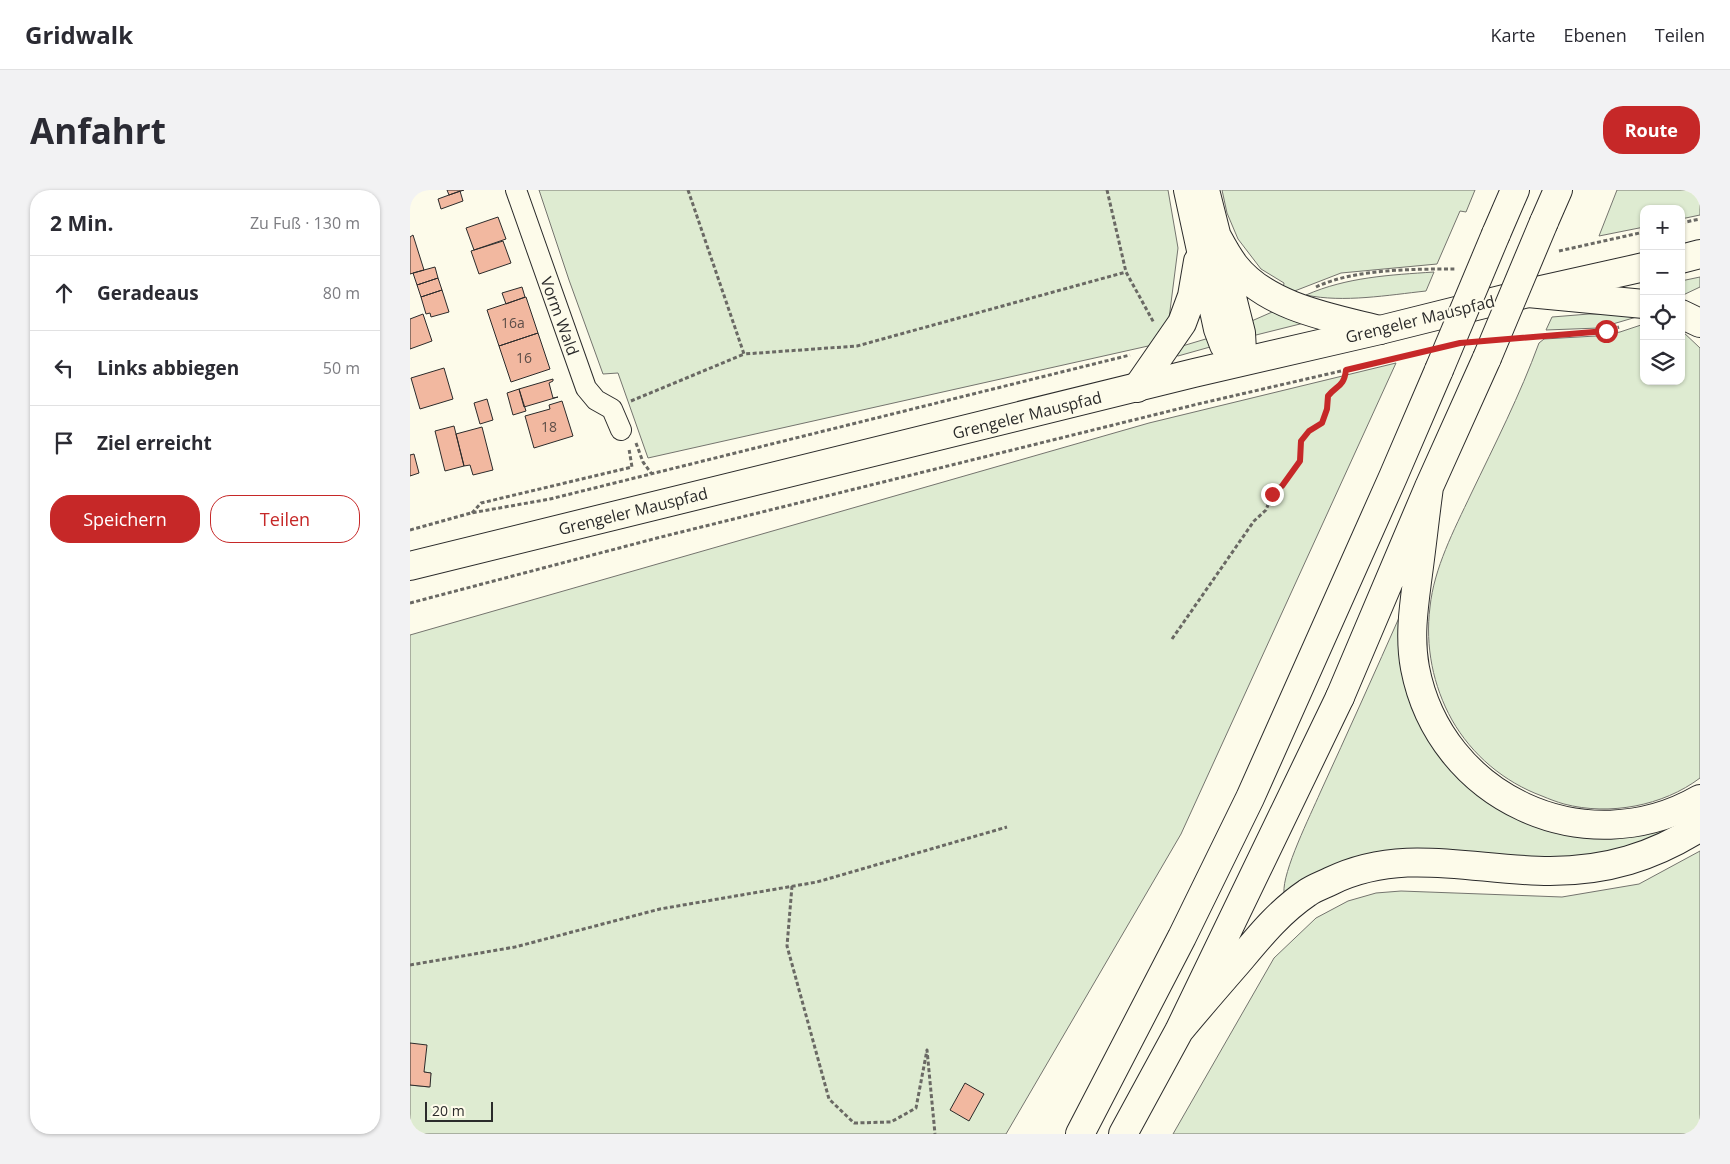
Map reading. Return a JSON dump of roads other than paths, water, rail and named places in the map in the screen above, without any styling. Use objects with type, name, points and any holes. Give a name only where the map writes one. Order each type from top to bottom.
[{"type":"main road","points":[[1188,190],[1208,240],[1256,286],[1314,314],[1380,330]]},
{"type":"main road","points":[[1205,190],[1208,240],[1218,329],[1224,344],[1238,362]]},
{"type":"main road","points":[[1083,1130],[1182,937],[1250,798],[1393,477],[1430,361],[1496,234],[1515,190]]},
{"type":"main road","points":[[1123,1134],[1179,1031],[1340,696],[1558,190]]},
{"type":"main road","points":[[1137,388],[1182,323],[1208,240]]},
{"type":"main road","points":[[1685,257],[1700,254]]},
{"type":"main road","name":"Grengeler Mauspfad","points":[[410,566],[1238,362],[1640,268]]},
{"type":"main road","points":[[1528,293],[1640,304]]},
{"type":"main road","points":[[1685,316],[1700,323]]},
{"type":"main road","points":[[1429,487],[1412,627],[1415,666],[1420,688],[1436,726],[1462,763],[1498,793],[1518,805],[1539,814],[1562,820],[1608,825],[1629,823],[1672,812],[1700,799]]},
{"type":"main road","points":[[1179,1031],[1278,915],[1308,892],[1344,874],[1380,864],[1422,861],[1551,871],[1598,867],[1635,859],[1652,853],[1700,827]]},
{"type":"street","name":"Vorm Wald","points":[[516,190],[586,388],[596,400],[612,408],[622,430]]}]
